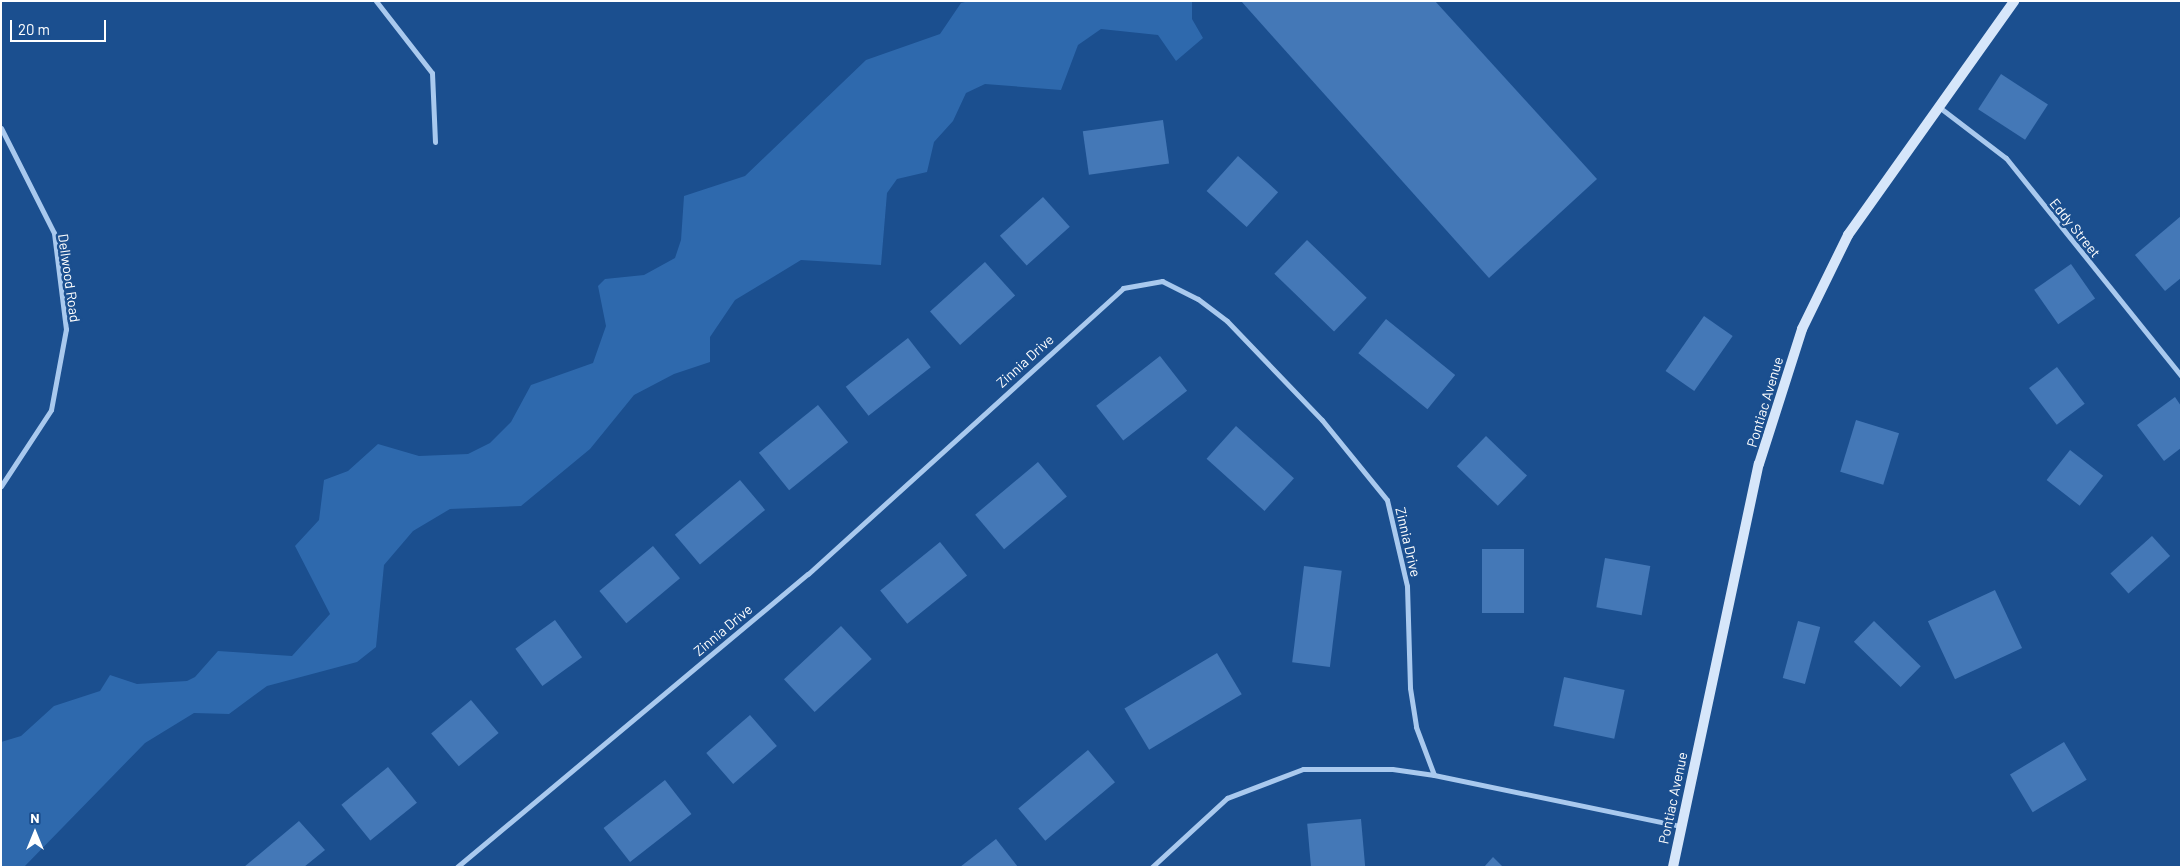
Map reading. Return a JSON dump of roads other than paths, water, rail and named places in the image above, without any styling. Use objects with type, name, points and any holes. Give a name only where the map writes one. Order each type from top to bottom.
[{"type":"main road","name":"Pontiac Avenue","points":[[1672,867],[1760,464],[1802,329],[1848,235],[2014,1]]},
{"type":"street","points":[[376,1],[432,73],[435,142]]},
{"type":"street","name":"Eddy Street","points":[[1939,107],[2006,158],[2181,376]]},
{"type":"street","name":"Dellwood Road","points":[[1,128],[54,233],[66,329],[51,410],[1,486]]},
{"type":"street","name":"Zinnia Drive","points":[[457,867],[808,574],[1123,288],[1162,281],[1198,299],[1226,321],[1322,420],[1387,500],[1407,586],[1410,688],[1416,727],[1434,775]]},
{"type":"street","points":[[1152,867],[1227,798],[1304,770],[1392,770],[1434,775],[1680,826]]}]
